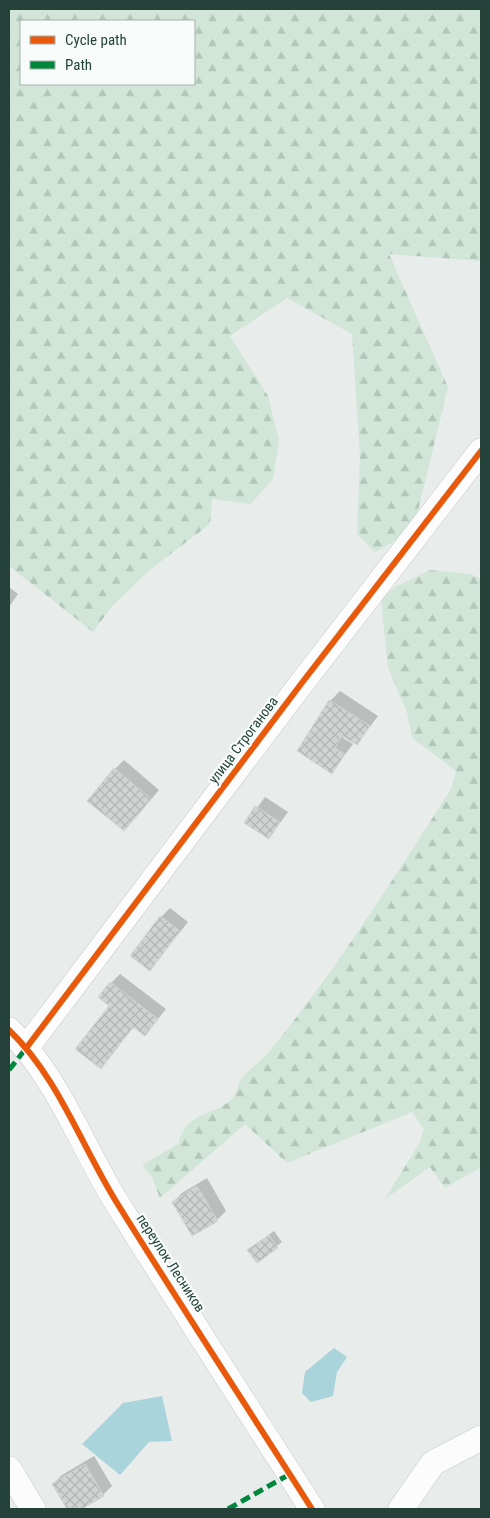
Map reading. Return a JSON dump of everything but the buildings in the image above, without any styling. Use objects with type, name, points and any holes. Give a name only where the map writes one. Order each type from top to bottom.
[{"type":"street","name":"улица Строганова","points":[[27,1047],[301,684],[481,450]]},
{"type":"street","name":"переулок Лесников","points":[[9,1030],[27,1047],[59,1097],[116,1202],[312,1509]]},
{"type":"street","points":[[402,1509],[433,1463],[481,1438]]},
{"type":"street","points":[[9,1469],[33,1509]]},
{"type":"green space","points":[[9,9],[481,9],[481,261],[389,254],[448,387],[413,531],[375,552],[357,534],[360,456],[352,334],[287,298],[230,336],[268,396],[279,440],[273,479],[251,504],[212,499],[210,524],[151,569],[113,605],[93,632],[9,566]]},
{"type":"green space","points":[[430,570],[471,574],[481,579],[481,1167],[445,1188],[430,1167],[385,1199],[419,1144],[424,1129],[412,1112],[287,1163],[245,1124],[160,1198],[152,1177],[142,1165],[178,1144],[182,1133],[194,1119],[217,1109],[233,1098],[243,1077],[267,1054],[317,990],[385,891],[451,789],[456,771],[412,738],[407,712],[388,668],[381,599],[395,587]]},
{"type":"water","points":[[334,1348],[347,1357],[337,1372],[333,1396],[311,1402],[302,1393],[305,1372]]},
{"type":"water","points":[[162,1396],[172,1441],[149,1442],[120,1475],[82,1444],[123,1403]]},
{"type":"marked path","points":[[9,1070],[27,1047]]},
{"type":"marked path","points":[[228,1509],[290,1474]]},
{"type":"cycle path","points":[[27,1047],[301,684],[481,451]]},
{"type":"cycle path","points":[[9,1030],[26,1049],[55,1090],[117,1203],[312,1509]]}]
